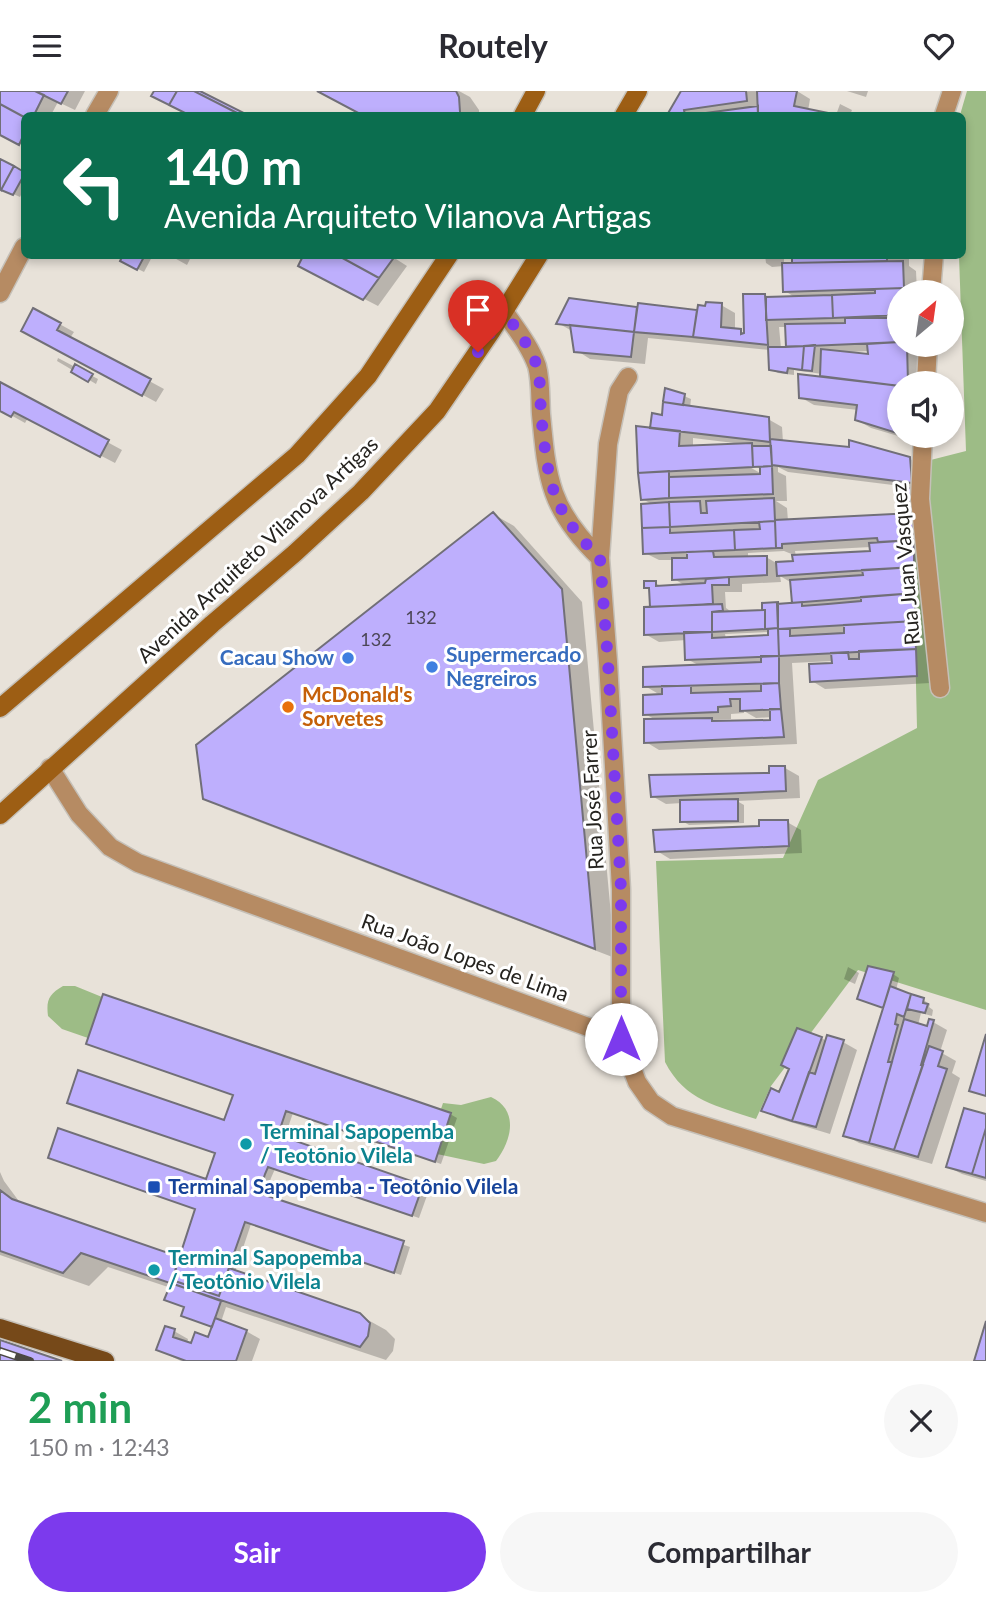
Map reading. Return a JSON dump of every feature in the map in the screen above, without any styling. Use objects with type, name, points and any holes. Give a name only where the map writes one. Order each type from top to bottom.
[{"type":"main road","points":[[525,112],[536,91]]},
{"type":"main road","points":[[626,112],[638,91]]},
{"type":"main road","name":"Avenida Arquiteto Vilanova Artigas","points":[[0,708],[297,455],[368,376],[446,259]]},
{"type":"main road","name":"Avenida Arquiteto Vilanova Artigas","points":[[0,814],[361,492],[437,411],[536,259]]},
{"type":"main road","points":[[0,1328],[105,1361]]},
{"type":"street","points":[[97,112],[109,91]]},
{"type":"street","points":[[945,112],[952,91]]},
{"type":"street","points":[[0,293],[21,253]]},
{"type":"street","points":[[932,280],[934,259]]},
{"type":"street","points":[[504,311],[532,351],[538,370],[546,462],[554,496],[579,538],[600,558]]},
{"type":"street","name":"Rua José Farrer","points":[[621,1039],[621,889],[600,558],[608,444],[618,391],[628,377]]},
{"type":"street","name":"Rua Juan Vasquez","points":[[922,448],[920,499],[940,688]]},
{"type":"street","name":"Rua João Lopes de Lima","points":[[50,768],[79,814],[110,847],[138,863],[621,1039]]},
{"type":"street","points":[[621,1039],[637,1082],[651,1102],[673,1116],[986,1213]]},
{"type":"green space","points":[[967,91],[986,91],[986,1010],[858,970],[771,1086],[756,1119],[715,1106],[692,1094],[682,1086],[665,1062],[656,861],[783,858],[818,780],[917,728],[911,465],[966,451],[963,357],[964,280],[960,280],[959,259],[966,259],[966,112],[961,112]]},
{"type":"green space","points":[[63,986],[75,986],[102,997],[88,1038],[62,1029],[48,1016],[50,998]]},
{"type":"green space","points":[[491,1097],[506,1110],[510,1126],[506,1144],[496,1161],[484,1164],[437,1154],[451,1113],[441,1109],[443,1103],[461,1105]]},
{"type":"building","points":[[0,91],[35,91],[44,95],[36,112],[21,112],[21,115],[0,104]]},
{"type":"building","points":[[35,91],[68,91],[61,104]]},
{"type":"building","points":[[154,91],[177,91],[169,105],[151,96]]},
{"type":"building","points":[[177,91],[194,91],[235,112],[183,112],[169,105]]},
{"type":"building","points":[[194,91],[200,91],[242,112],[235,112]]},
{"type":"building","points":[[317,91],[456,91],[459,97],[460,112],[356,112]]},
{"type":"building","points":[[681,91],[746,91],[747,101],[684,112],[669,112]]},
{"type":"building","points":[[757,91],[797,91],[794,106],[823,112],[758,112]]},
{"type":"building","points":[[0,104],[21,115],[21,141],[19,145],[0,135]]},
{"type":"building","points":[[758,106],[758,112],[713,112]]},
{"type":"building","points":[[0,159],[14,166],[1,190],[0,189]]},
{"type":"building","points":[[14,166],[21,170],[21,180],[13,195],[1,190]]},
{"type":"building","points":[[121,259],[143,259],[137,270],[120,261]]},
{"type":"building","points":[[302,259],[344,259],[379,278],[363,300],[298,266]]},
{"type":"building","points":[[344,259],[393,259],[379,278]]},
{"type":"building","points":[[792,259],[887,259],[887,261],[792,263]]},
{"type":"building","points":[[903,261],[904,280],[887,280],[887,289],[783,292],[782,263]]},
{"type":"building","points":[[875,289],[887,289],[887,316],[833,318],[832,295],[875,293]]},
{"type":"building","points":[[743,294],[765,294],[768,345],[693,337],[698,305],[705,306],[706,302],[722,303],[721,327],[741,329],[741,334],[744,333]]},
{"type":"building","points":[[832,295],[833,318],[766,320],[766,297]]},
{"type":"building","points":[[569,298],[637,307],[634,332],[556,324]]},
{"type":"building","points":[[638,303],[697,310],[693,337],[634,332]]},
{"type":"building","points":[[33,308],[61,323],[57,330],[151,379],[142,396],[21,331]]},
{"type":"building","points":[[845,318],[887,318],[887,343],[786,347],[785,324],[845,323]]},
{"type":"building","points":[[570,325],[634,332],[631,357],[574,352]]},
{"type":"building","points":[[887,343],[887,357],[907,357],[908,371],[887,371],[887,384],[820,376],[821,349],[868,354],[867,344]]},
{"type":"building","points":[[815,345],[812,371],[802,370],[804,346]]},
{"type":"building","points":[[804,346],[802,370],[788,368],[787,373],[769,370],[768,347]]},
{"type":"building","points":[[75,364],[93,374],[88,382],[71,372]]},
{"type":"building","points":[[798,374],[887,384],[887,430],[855,420],[857,405],[799,398]]},
{"type":"building","points":[[0,382],[109,440],[100,457],[14,412],[11,417],[0,411]]},
{"type":"building","points":[[665,388],[685,394],[683,405],[663,402]]},
{"type":"building","points":[[663,402],[769,417],[770,442],[650,428],[652,413],[662,415]]},
{"type":"building","points":[[636,426],[680,431],[679,446],[752,443],[753,467],[638,473]]},
{"type":"building","points":[[770,439],[849,447],[849,440],[910,457],[912,483],[772,465]]},
{"type":"building","points":[[752,446],[771,446],[772,466],[753,467]]},
{"type":"building","points":[[772,466],[773,494],[669,498],[669,477],[760,474],[760,467]]},
{"type":"building","points":[[669,471],[669,498],[641,500],[638,473]]},
{"type":"building","points":[[912,488],[913,502],[897,502],[896,489]]},
{"type":"building","points":[[774,498],[775,521],[670,527],[669,502],[700,501],[701,513],[707,513],[706,501]]},
{"type":"building","points":[[669,502],[670,527],[642,528],[641,504]]},
{"type":"building","name":"Supermercado Negreiros","points":[[493,512],[562,589],[595,949],[203,799],[196,745]]},
{"type":"building","points":[[913,513],[914,540],[878,542],[877,538],[782,544],[782,548],[776,548],[775,520]]},
{"type":"building","points":[[775,521],[776,548],[735,550],[734,530],[760,529],[759,522]]},
{"type":"building","points":[[670,527],[670,533],[734,530],[735,550],[643,554],[642,528]]},
{"type":"building","points":[[914,540],[914,567],[777,576],[776,562],[793,561],[792,555],[870,551],[869,543]]},
{"type":"building","points":[[713,551],[714,557],[767,556],[767,575],[672,580],[672,558],[687,558],[687,552]]},
{"type":"building","points":[[914,567],[915,593],[792,603],[790,580],[863,575],[862,570]]},
{"type":"building","points":[[729,577],[729,585],[712,585],[713,604],[650,607],[649,588],[644,588],[644,581],[656,581],[656,586],[705,583],[706,579]]},
{"type":"building","points":[[915,593],[915,621],[778,629],[777,604],[828,604],[861,601],[861,597]]},
{"type":"building","points":[[778,602],[778,628],[765,629],[765,610],[762,610],[762,603]]},
{"type":"building","points":[[722,604],[723,611],[712,612],[712,632],[644,635],[644,607]]},
{"type":"building","points":[[765,610],[765,629],[712,632],[712,612]]},
{"type":"building","points":[[915,621],[916,649],[779,656],[778,629],[790,629],[790,636],[844,633],[844,625]]},
{"type":"building","points":[[778,628],[779,656],[685,660],[684,632],[712,632],[712,638],[768,635],[768,629]]},
{"type":"building","points":[[916,649],[917,676],[810,682],[809,664],[832,663],[831,653],[848,652],[849,659],[859,659],[859,651]]},
{"type":"building","points":[[761,656],[779,656],[779,683],[643,687],[643,667],[761,662]]},
{"type":"building","points":[[779,683],[781,709],[740,711],[740,699],[730,699],[731,706],[718,707],[718,712],[643,715],[643,695],[662,694],[662,686],[691,686],[691,693],[761,691],[761,684]]},
{"type":"building","points":[[770,709],[781,709],[784,737],[644,743],[644,719],[770,720]]},
{"type":"building","points":[[769,766],[785,766],[786,791],[651,797],[649,775],[769,773]]},
{"type":"building","points":[[738,799],[738,821],[680,822],[680,800]]},
{"type":"building","points":[[759,820],[788,820],[789,846],[655,852],[653,830],[759,826]]},
{"type":"building","points":[[868,966],[894,972],[883,1008],[857,999]]},
{"type":"building","points":[[890,986],[911,994],[904,1017],[897,1014],[895,1024],[898,1025],[888,1062],[892,1062],[869,1143],[843,1136]]},
{"type":"building","name":"Terminal Sapopemba / Teotõnio Vilela","points":[[103,994],[451,1113],[435,1162],[286,1111],[278,1135],[423,1185],[412,1216],[268,1167],[265,1174],[259,1193],[404,1241],[394,1273],[245,1222],[219,1296],[172,1280],[195,1209],[48,1158],[58,1128],[206,1179],[215,1153],[67,1103],[78,1070],[224,1120],[233,1095],[86,1044]]},
{"type":"building","points":[[911,994],[924,998],[923,1003],[928,1004],[925,1013],[907,1009]]},
{"type":"building","points":[[904,1019],[927,1026],[929,1019],[934,1020],[923,1065],[894,1150],[869,1143]]},
{"type":"building","points":[[797,1028],[822,1037],[792,1121],[761,1111],[771,1088],[779,1092],[789,1069],[781,1065]]},
{"type":"building","points":[[986,1034],[986,1096],[969,1091]]},
{"type":"building","points":[[827,1035],[844,1040],[816,1127],[792,1121],[809,1072],[815,1074]]},
{"type":"building","points":[[929,1046],[943,1051],[938,1066],[947,1069],[918,1157],[894,1150]]},
{"type":"building","points":[[964,1108],[986,1114],[986,1128],[972,1174],[946,1167]]},
{"type":"building","points":[[986,1128],[986,1178],[972,1174]]},
{"type":"building","name":"Terminal Sapopemba / Teotônio Vilela","points":[[0,1190],[12,1199],[180,1257],[172,1280],[219,1296],[229,1268],[360,1313],[370,1323],[368,1336],[360,1347],[81,1253],[63,1273],[0,1251]]},
{"type":"building","points":[[171,1283],[221,1301],[212,1327],[181,1316],[184,1307],[164,1300]]},
{"type":"building","points":[[215,1318],[247,1330],[236,1361],[186,1361],[156,1350],[165,1326],[175,1329],[173,1337],[191,1343],[195,1332],[208,1337]]},
{"type":"building","points":[[986,1321],[986,1361],[974,1361]]},
{"type":"building","points":[[0,1340],[62,1361],[0,1361]]},
{"type":"railway","points":[[0,1351],[30,1361]]},
{"type":"place","name":"Cacau Show","points":[[348,658]]},
{"type":"place","name":"Supermercado Negreiros","points":[[432,667]]},
{"type":"place","name":"McDonald's Sorvetes","points":[[288,707]]},
{"type":"place","name":"Terminal Sapopemba / Teotõnio Vilela","points":[[246,1144]]},
{"type":"place","name":"Terminal Sapopemba - Teotônio Vilela","points":[[154,1187]]},
{"type":"place","name":"Terminal Sapopemba / Teotônio Vilela","points":[[154,1270]]},
{"type":"route","points":[[478,352],[504,311],[532,351],[538,370],[546,462],[554,496],[579,538],[600,558],[621,889],[621,1039]]}]
